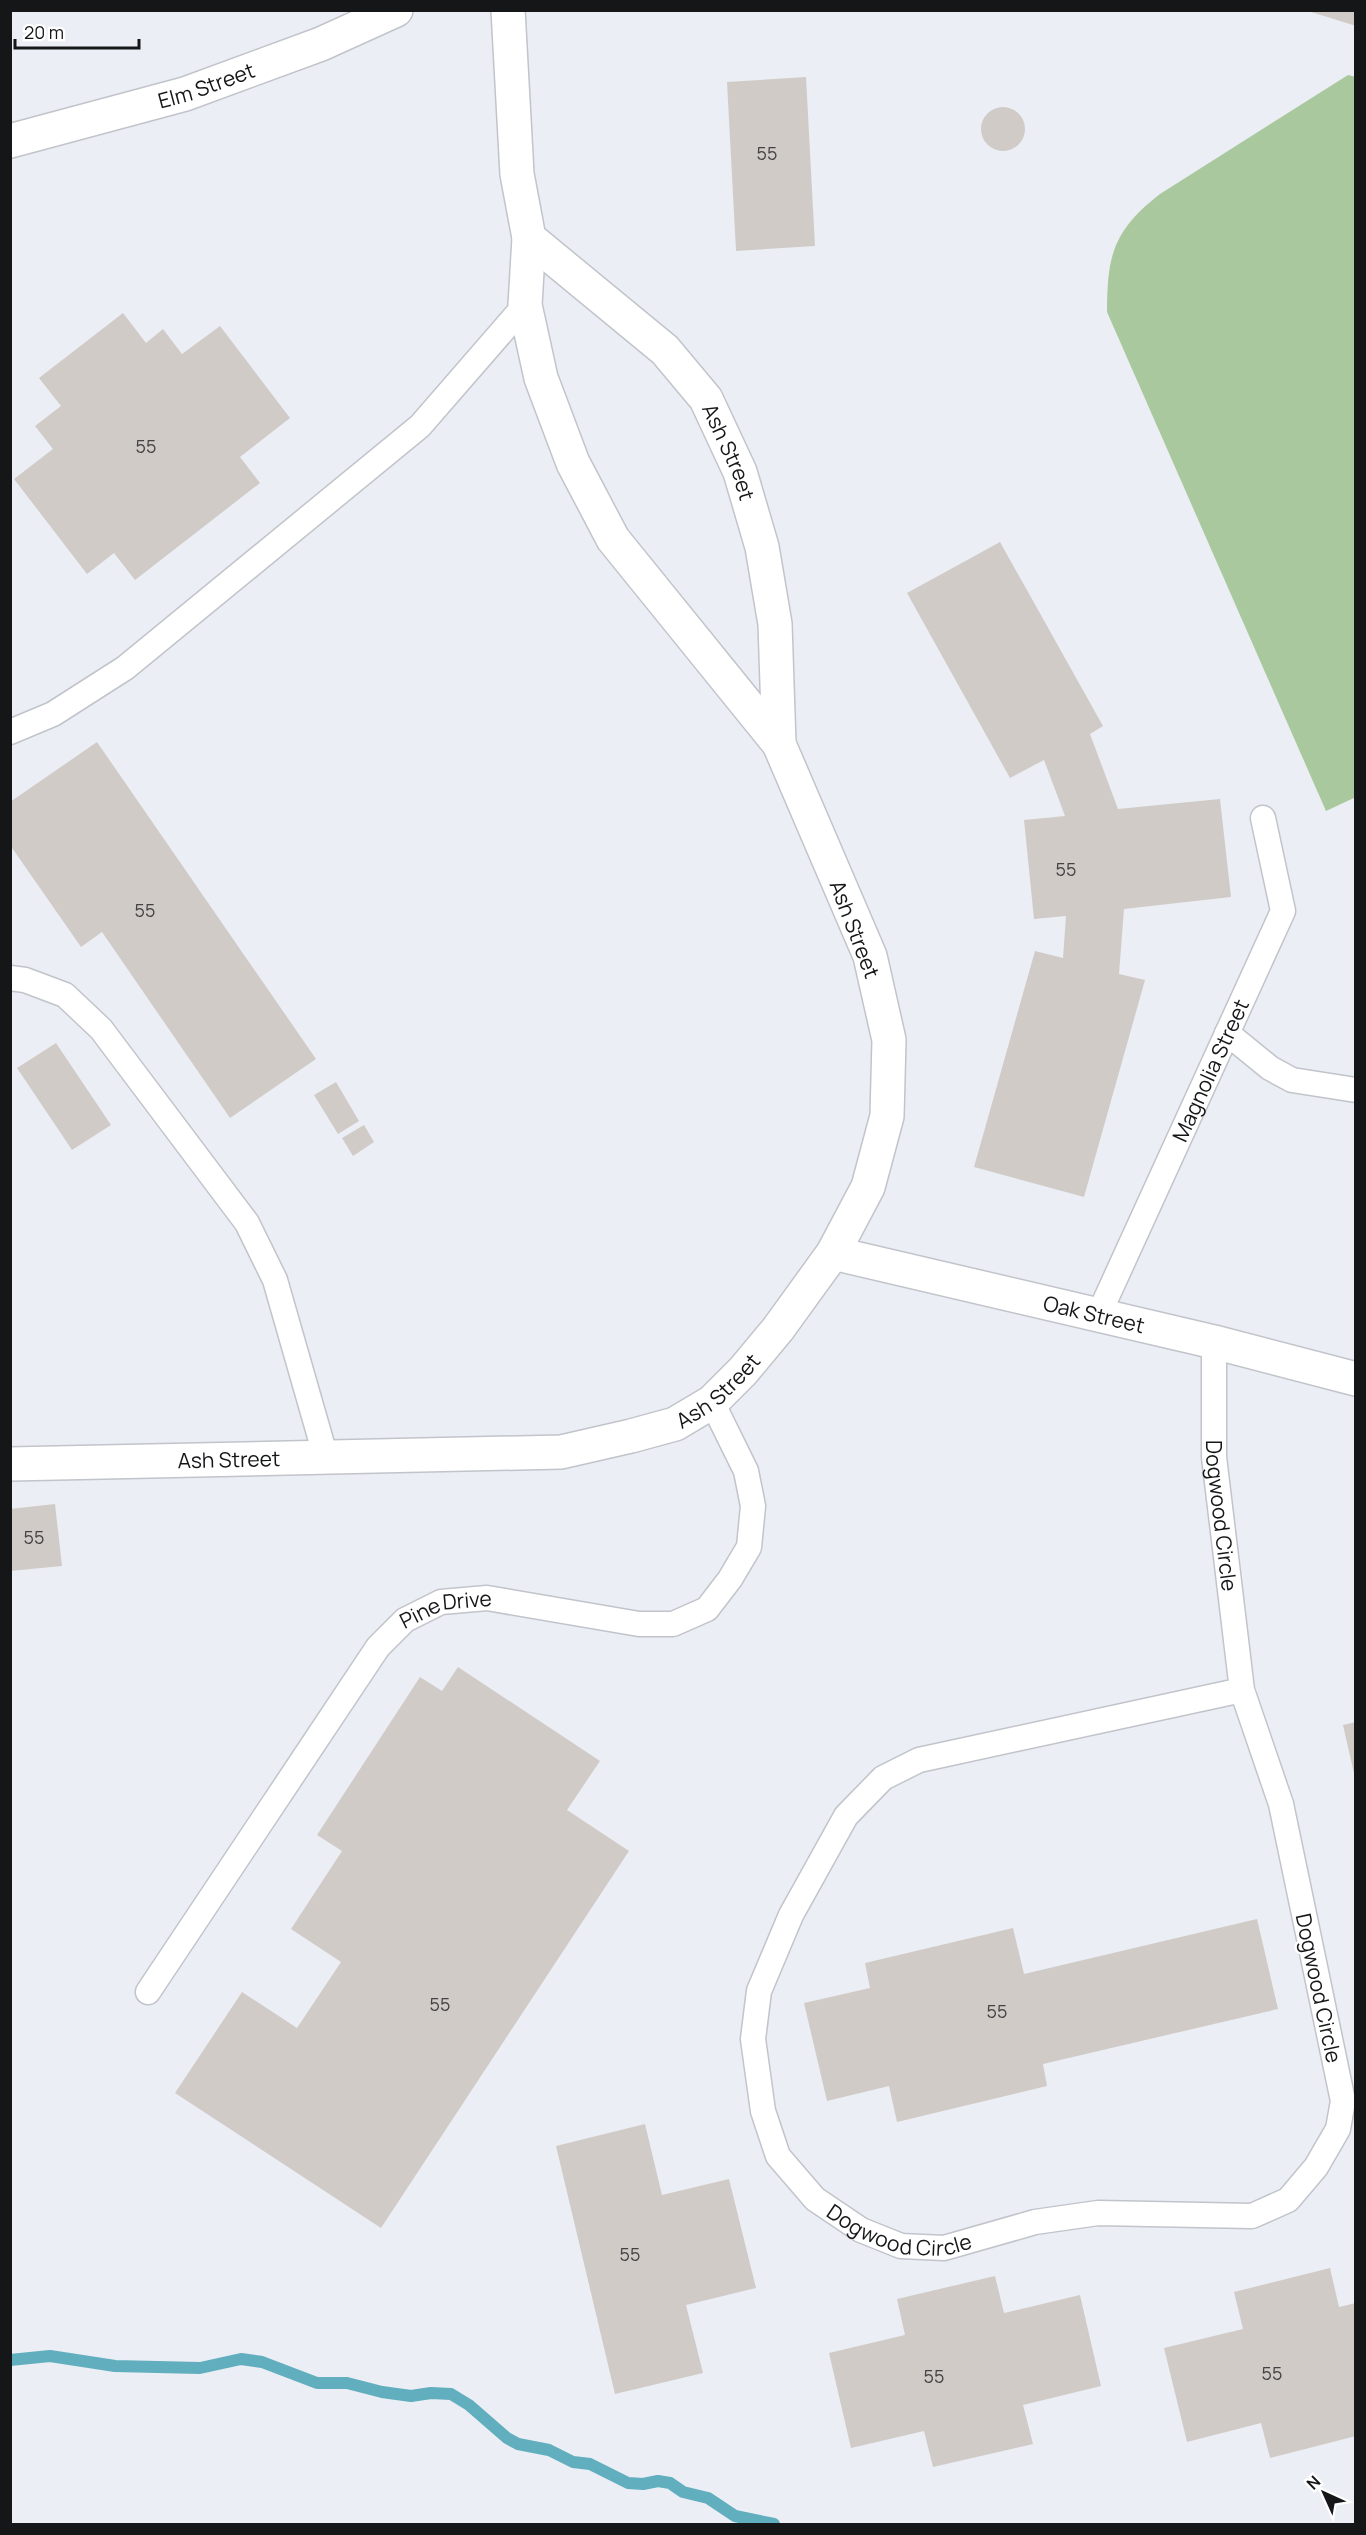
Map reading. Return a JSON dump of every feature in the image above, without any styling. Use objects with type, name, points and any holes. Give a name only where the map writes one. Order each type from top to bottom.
[{"type":"street","name":"Elm Street","points":[[10,141],[186,94],[321,44],[396,10]]},
{"type":"street","name":"Ash Street","points":[[10,1464],[561,1452],[675,1424],[712,1402],[743,1371],[778,1329],[832,1252],[868,1187],[887,1116],[889,1040],[870,956],[779,744],[613,539],[573,463],[545,388],[525,305],[529,238],[517,174],[508,10]]},
{"type":"street","name":"Ash Street","points":[[529,238],[665,350],[706,399],[740,472],[762,547],[775,624],[779,744]]},
{"type":"street","name":"Oak Street","points":[[832,1252],[1214,1342],[1356,1379]]},
{"type":"lane","points":[[10,732],[53,714],[125,668],[420,426],[525,305]]},
{"type":"lane","name":"Magnolia Street","points":[[1098,1314],[1283,911],[1263,818]]},
{"type":"lane","points":[[10,978],[25,980],[65,996],[101,1029],[247,1223],[275,1280],[326,1458]]},
{"type":"lane","points":[[1227,1033],[1270,1068],[1292,1080],[1356,1090]]},
{"type":"lane","name":"Dogwood Circle","points":[[1214,1342],[1214,1456],[1242,1690],[1281,1804],[1342,2101],[1338,2129],[1316,2167],[1287,2200],[1252,2216],[1098,2213],[1035,2222],[944,2248],[901,2246],[861,2230],[815,2199],[778,2156],[763,2111],[753,2039],[759,1991],[791,1915],[846,1816],[884,1778],[919,1760],[1242,1690]]},
{"type":"lane","name":"Pine Drive","points":[[148,1992],[378,1647],[405,1620],[441,1602],[487,1598],[639,1624],[673,1624],[707,1609],[730,1579],[749,1547],[753,1506],[746,1471],[712,1402]]},
{"type":"green space","points":[[1348,75],[1356,77],[1356,797],[1326,811],[1107,312],[1107,292],[1116,245],[1132,219],[1145,207],[1160,194]]},
{"type":"building","points":[[1308,10],[1356,10],[1356,26],[1308,11]]},
{"type":"building","points":[[806,77],[815,246],[736,251],[727,82]]},
{"type":"building","points":[[1003,107],[1018,114],[1025,129],[1018,144],[1003,151],[988,144],[981,129],[988,114]]},
{"type":"building","points":[[123,313],[146,343],[163,329],[182,354],[220,326],[290,418],[240,457],[260,483],[135,580],[114,553],[87,574],[14,479],[53,449],[35,426],[61,406],[39,378]]},
{"type":"building","points":[[1000,542],[1103,726],[1090,734],[1118,809],[1220,799],[1231,897],[1124,909],[1119,974],[1145,980],[1084,1197],[974,1167],[1035,951],[1063,958],[1066,916],[1034,919],[1024,820],[1065,816],[1044,760],[1010,778],[907,593]]},
{"type":"building","points":[[97,742],[316,1059],[230,1118],[102,932],[81,947],[10,845],[10,802]]},
{"type":"building","points":[[56,1043],[111,1125],[72,1150],[17,1068]]},
{"type":"building","points":[[336,1082],[359,1121],[338,1134],[314,1095]]},
{"type":"building","points":[[364,1125],[374,1142],[353,1156],[342,1138]]},
{"type":"building","points":[[55,1504],[62,1566],[10,1571],[10,1509]]},
{"type":"building","points":[[458,1667],[600,1761],[567,1810],[629,1851],[381,2228],[175,2093],[242,1992],[297,2028],[341,1962],[291,1929],[342,1851],[317,1835],[420,1677],[442,1691]]},
{"type":"building","points":[[1356,1722],[1356,1777],[1355,1778],[1343,1725]]},
{"type":"building","points":[[1257,1919],[1278,2009],[1043,2064],[1047,2086],[897,2122],[889,2086],[827,2101],[804,2003],[870,1988],[865,1963],[1013,1928],[1024,1974]]},
{"type":"building","points":[[645,2124],[662,2195],[729,2179],[756,2288],[686,2305],[703,2373],[615,2394],[556,2146]]},
{"type":"building","points":[[1330,2268],[1339,2307],[1356,2303],[1356,2436],[1270,2458],[1261,2423],[1187,2442],[1164,2348],[1243,2329],[1234,2292]]},
{"type":"building","points":[[995,2276],[1004,2313],[1080,2295],[1101,2386],[1023,2405],[1033,2444],[933,2467],[924,2431],[851,2448],[829,2353],[905,2335],[897,2299]]},
{"type":"waterway","points":[[10,2360],[50,2356],[115,2366],[200,2368],[241,2359],[262,2362],[317,2383],[347,2383],[382,2392],[411,2396],[431,2393],[451,2394],[469,2405],[507,2438],[518,2444],[549,2450],[573,2462],[590,2464],[628,2483],[643,2484],[658,2481],[670,2483],[683,2492],[708,2498],[735,2516],[774,2524]]}]
